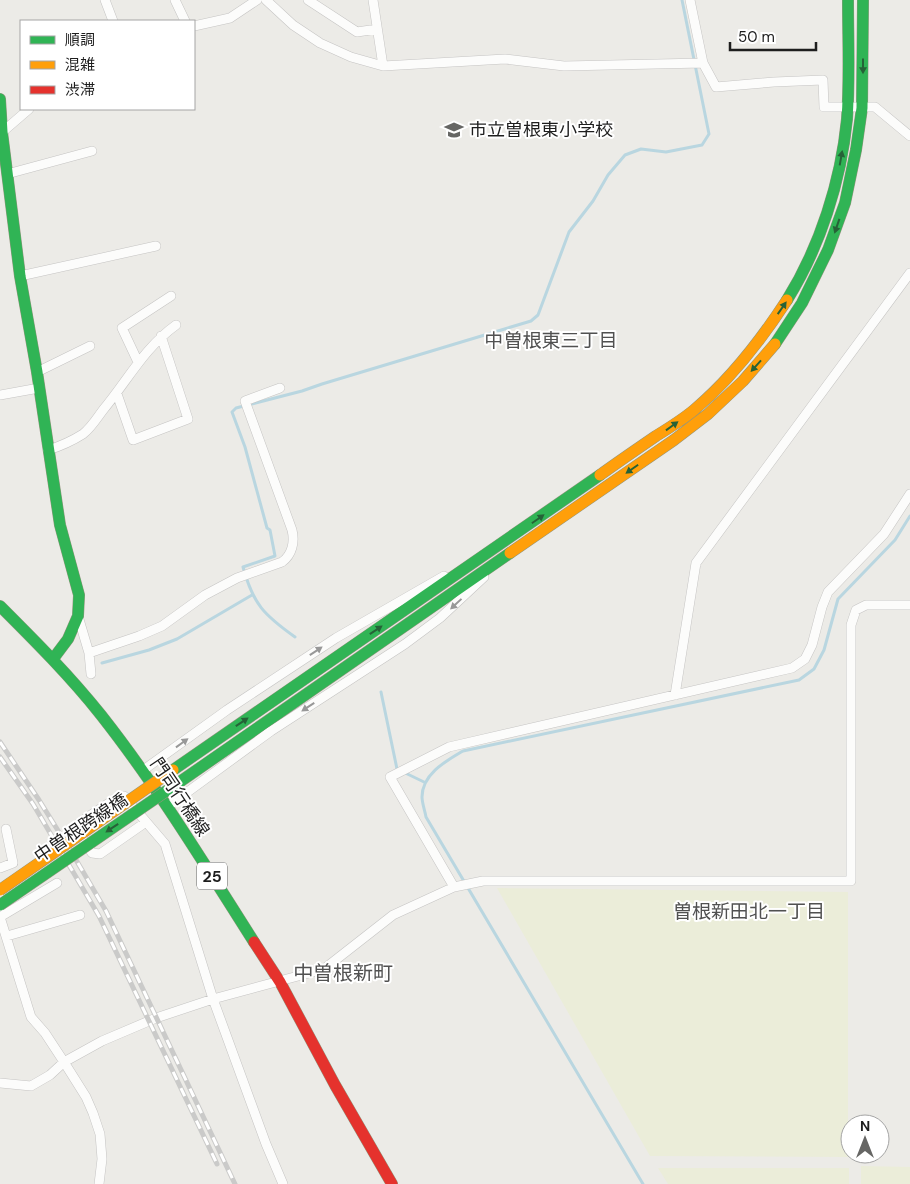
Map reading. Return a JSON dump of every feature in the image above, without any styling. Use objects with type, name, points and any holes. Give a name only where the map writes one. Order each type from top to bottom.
[{"type":"street","points":[[105,0],[113,20]]},
{"type":"street","points":[[175,0],[185,20]]},
{"type":"street","points":[[195,26],[230,18],[257,0]]},
{"type":"street","points":[[266,0],[293,25],[320,42],[351,57],[384,66],[505,59],[564,66],[702,63]]},
{"type":"street","points":[[308,0],[357,32],[378,29]]},
{"type":"street","points":[[373,0],[384,66]]},
{"type":"street","points":[[690,0],[702,63],[716,87],[823,80],[824,107],[875,107],[910,136]]},
{"type":"street","name":"中曽根跨線橋","points":[[0,890],[498,547],[696,408],[726,380],[752,350],[787,302],[811,256],[830,204],[842,157],[847,107],[848,0]]},
{"type":"street","name":"中曽根跨線橋","points":[[0,905],[681,435],[708,414],[743,381],[776,343],[802,303],[828,250],[844,203],[856,150],[862,108],[863,0]]},
{"type":"street","points":[[0,99],[1,133],[20,276],[37,372],[60,525],[79,595],[78,616],[89,653],[91,674]]},
{"type":"street","points":[[1,133],[28,110]]},
{"type":"street","points":[[7,174],[92,151]]},
{"type":"street","points":[[20,276],[156,246]]},
{"type":"street","points":[[675,695],[696,563],[910,273]]},
{"type":"street","points":[[138,362],[122,328],[171,296]]},
{"type":"street","points":[[48,450],[66,444],[85,432],[117,394],[138,362],[161,336],[176,325]]},
{"type":"street","points":[[117,394],[133,440],[188,419],[161,336]]},
{"type":"street","points":[[37,372],[90,346]]},
{"type":"street","points":[[0,395],[39,388]]},
{"type":"street","points":[[89,653],[162,626],[205,596],[237,578],[287,559],[294,541],[245,401],[280,388]]},
{"type":"street","points":[[456,887],[390,777],[449,747],[792,668],[805,660],[812,645],[828,592],[884,534],[910,494]]},
{"type":"street","points":[[142,771],[227,710],[336,638],[498,547]]},
{"type":"street","points":[[167,807],[271,731],[397,650],[440,618],[504,558]]},
{"type":"street","points":[[0,1083],[31,1086],[50,1075],[64,1062],[102,1041],[156,1018],[214,999],[324,969],[392,915],[456,887],[483,881],[851,881],[851,625],[856,610],[866,605],[910,605]]},
{"type":"street","name":"門司行橋線","points":[[0,606],[53,659],[100,715],[167,807],[280,982],[335,1086],[392,1184]]},
{"type":"street","points":[[53,659],[68,639],[78,616]]},
{"type":"street","points":[[146,822],[100,854],[92,853],[76,829],[79,823],[118,797],[124,796],[165,844],[214,999],[266,1144],[284,1184]]},
{"type":"street","points":[[0,868],[13,863],[6,829]]},
{"type":"street","points":[[57,883],[0,917],[31,1017],[45,1033],[86,1098],[100,1134],[102,1159],[99,1184]]},
{"type":"street","points":[[7,936],[80,915]]},
{"type":"green space","points":[[497,888],[848,892],[848,1114],[840,1114],[840,1157],[650,1156]]},
{"type":"green space","points":[[861,1166],[910,1167],[910,1184],[861,1184]]},
{"type":"green space","points":[[658,1168],[849,1168],[849,1184],[668,1184]]},
{"type":"waterway","points":[[295,637],[275,622],[261,608],[251,590],[243,567],[275,556],[270,530],[267,528],[245,447],[232,412],[236,408],[302,391],[531,321],[538,315],[569,232],[593,201],[608,175],[625,155],[641,149],[666,152],[702,145],[709,134],[682,0]]},
{"type":"waterway","points":[[643,1184],[426,817],[422,799],[423,789],[430,775],[436,769],[463,751],[799,680],[814,669],[824,650],[838,599],[895,540],[910,516]]},
{"type":"waterway","points":[[102,663],[149,650],[177,639],[252,595]]},
{"type":"waterway","points":[[381,692],[397,769],[424,782]]},
{"type":"railway","points":[[0,742],[39,800],[106,911],[235,1184]]},
{"type":"railway","points":[[0,757],[33,804],[99,916],[217,1164]]},
{"type":"traffic: fast","points":[[787,300],[799,280],[819,236],[840,166],[848,104],[848,0]]},
{"type":"traffic: fast","points":[[775,344],[802,303],[828,250],[845,203],[862,108],[863,0]]},
{"type":"traffic: fast","points":[[0,99],[2,132],[20,276],[37,372],[60,525],[79,595],[78,616],[68,639],[53,659]]},
{"type":"traffic: fast","points":[[173,770],[600,475]]},
{"type":"traffic: fast","points":[[181,781],[510,553]]},
{"type":"traffic: fast","points":[[0,606],[77,686],[122,742],[180,826],[254,942]]},
{"type":"traffic: fast","points":[[0,905],[181,781]]},
{"type":"traffic: slow","points":[[600,475],[685,417],[708,398],[745,358],[787,300]]},
{"type":"traffic: slow","points":[[510,553],[674,440],[708,414],[743,381],[775,344]]},
{"type":"traffic: slow","points":[[0,890],[173,770]]},
{"type":"traffic: jam","points":[[254,942],[280,982],[335,1085],[392,1184]]},
{"type":"place","name":"市立曽根東小学校","points":[[454,130]]},
{"type":"district","name":"中曽根東三丁目","points":[[551,340]]},
{"type":"district","name":"曽根新田北一丁目","points":[[749,911]]},
{"type":"district","name":"中曽根新町","points":[[343,973]]}]
